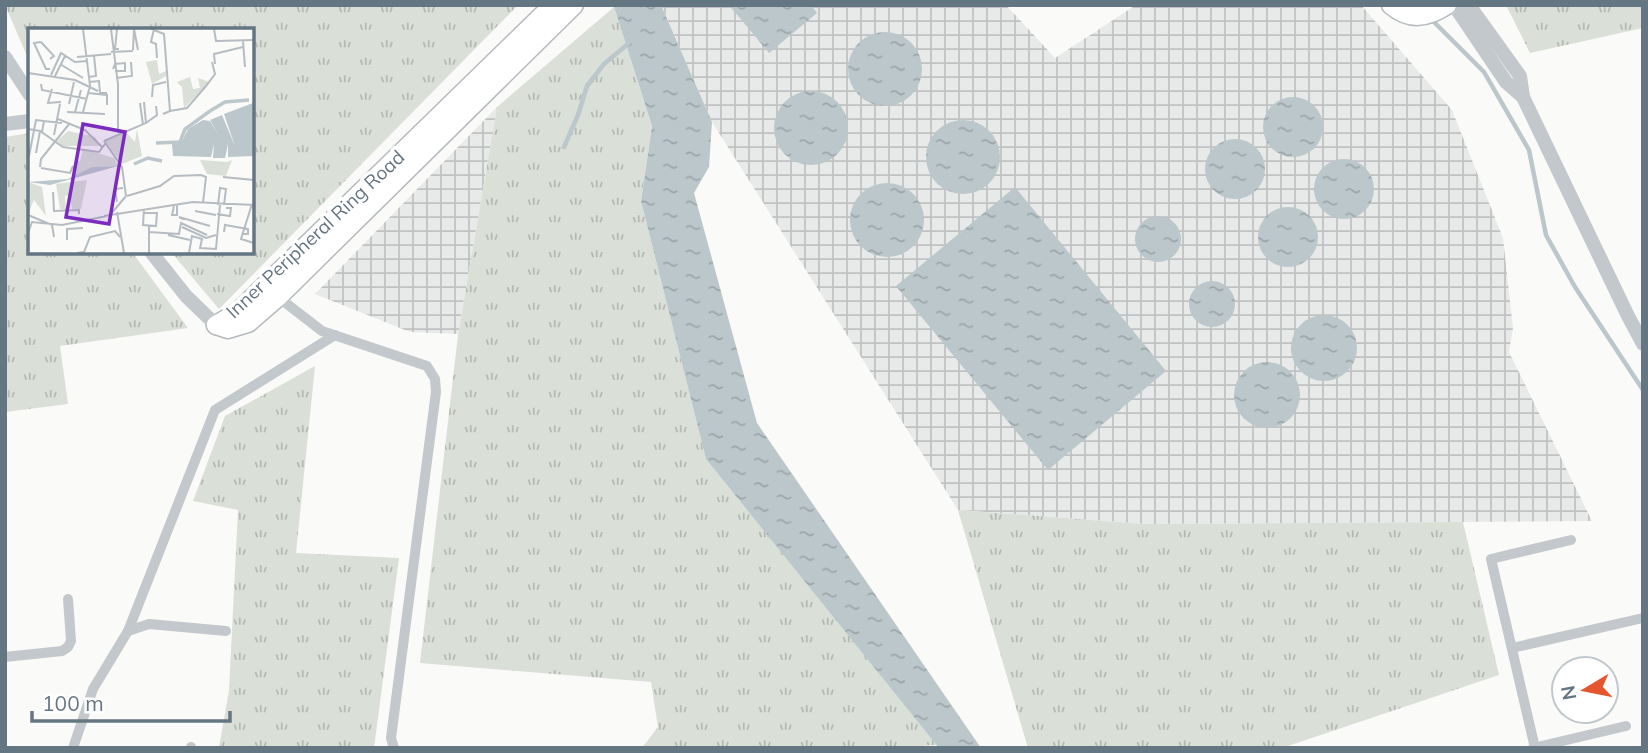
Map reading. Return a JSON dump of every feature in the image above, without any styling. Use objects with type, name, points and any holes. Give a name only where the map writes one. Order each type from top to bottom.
[{"type":"main road","name":"Inner Peripheral Ring Road","points":[[243,318],[553,5]]},
{"type":"main road","name":"Inner Peripheral Ring Road","points":[[216,325],[243,318],[278,297],[574,5]]},
{"type":"main road","points":[[1391,5],[1410,17],[1441,9]]},
{"type":"street","points":[[1469,5],[1520,76],[1523,96],[1643,344]]},
{"type":"street","points":[[1441,9],[1506,82],[1523,96]]},
{"type":"street","points":[[5,57],[28,92]]},
{"type":"street","points":[[5,124],[28,121]]},
{"type":"street","points":[[153,254],[186,296],[216,325]]},
{"type":"street","points":[[278,297],[322,331],[427,366],[435,379],[436,392],[392,726],[394,748]]},
{"type":"street","points":[[73,748],[93,689],[128,631],[215,410],[335,335]]},
{"type":"street","points":[[1571,540],[1492,559],[1535,748],[1626,726]]},
{"type":"street","points":[[5,657],[62,651],[68,647],[71,641],[68,599]]},
{"type":"street","points":[[1512,648],[1643,618]]},
{"type":"street","points":[[128,631],[149,624],[226,631]]},
{"type":"shaded area","points":[[661,5],[1006,5],[1055,58],[1136,5],[1361,5],[1452,110],[1503,238],[1513,328],[1509,352],[1592,521],[1144,524],[958,510],[712,122]]},
{"type":"shaded area","points":[[497,107],[458,334],[410,332],[315,294]]},
{"type":"green space","points":[[5,5],[518,5],[219,309],[173,254],[254,254],[254,28],[28,28],[28,58]]},
{"type":"green space","points":[[1506,5],[1643,5],[1643,28],[1530,53]]},
{"type":"green space","points":[[614,7],[652,126],[641,201],[706,459],[937,745],[880,748],[642,748],[658,727],[651,682],[420,663],[458,335],[497,107]]},
{"type":"green space","points":[[28,133],[28,254],[133,254],[188,328],[60,346],[68,404],[5,412],[5,137]]},
{"type":"green space","points":[[315,366],[296,553],[399,558],[374,748],[219,748],[229,690],[238,510],[193,501],[225,416]]},
{"type":"green space","points":[[958,510],[1144,524],[1463,522],[1499,675],[1282,748],[1028,748]]},
{"type":"water","points":[[661,5],[712,122],[709,167],[694,193],[757,423],[981,748],[939,748],[706,459],[641,201],[652,126],[614,7]]},
{"type":"water","points":[[729,5],[811,5],[817,13],[769,53]]},
{"type":"water","points":[[885,32],[906,38],[916,48],[922,69],[916,90],[906,100],[885,106],[864,100],[854,90],[848,69],[854,48],[864,38]]},
{"type":"water","points":[[811,91],[832,97],[842,107],[848,128],[842,149],[832,159],[811,165],[790,159],[780,149],[774,128],[780,107],[790,97]]},
{"type":"water","points":[[1293,97],[1310,102],[1318,110],[1323,127],[1318,144],[1310,152],[1293,157],[1276,152],[1268,144],[1263,127],[1268,110],[1276,102]]},
{"type":"water","points":[[963,120],[984,126],[994,136],[1000,157],[994,178],[984,188],[963,194],[942,188],[932,178],[926,157],[932,136],[942,126]]},
{"type":"water","points":[[1235,139],[1252,144],[1260,152],[1265,169],[1260,186],[1252,194],[1235,199],[1218,194],[1210,186],[1205,169],[1210,152],[1218,144]]},
{"type":"water","points":[[1344,159],[1361,164],[1369,172],[1374,189],[1369,206],[1361,214],[1344,219],[1327,214],[1319,206],[1314,189],[1319,172],[1327,164]]},
{"type":"water","points":[[887,183],[908,189],[918,199],[924,220],[918,241],[908,251],[887,257],[866,251],[856,241],[850,220],[856,199],[866,189]]},
{"type":"water","points":[[1015,187],[1166,371],[1048,470],[896,286]]},
{"type":"water","points":[[1288,207],[1305,212],[1313,220],[1318,237],[1313,254],[1305,262],[1288,267],[1271,262],[1263,254],[1258,237],[1263,220],[1271,212]]},
{"type":"water","points":[[1158,216],[1174,223],[1181,239],[1174,255],[1158,262],[1142,255],[1135,239],[1142,223]]},
{"type":"water","points":[[1212,281],[1228,288],[1235,304],[1228,320],[1212,327],[1196,320],[1189,304],[1196,288]]},
{"type":"water","points":[[1318,315],[1330,315],[1348,324],[1355,335],[1355,361],[1348,372],[1337,379],[1318,381],[1305,376],[1296,367],[1291,354],[1291,342],[1296,329],[1305,320]]},
{"type":"water","points":[[1261,362],[1273,362],[1291,371],[1298,382],[1298,408],[1291,419],[1280,426],[1261,428],[1248,423],[1239,414],[1234,401],[1234,389],[1239,376],[1248,367]]},
{"type":"waterway","points":[[1430,18],[1484,72],[1529,150],[1546,235],[1575,287],[1643,390]]},
{"type":"waterway","points":[[564,147],[587,86],[604,64],[629,43]]}]
